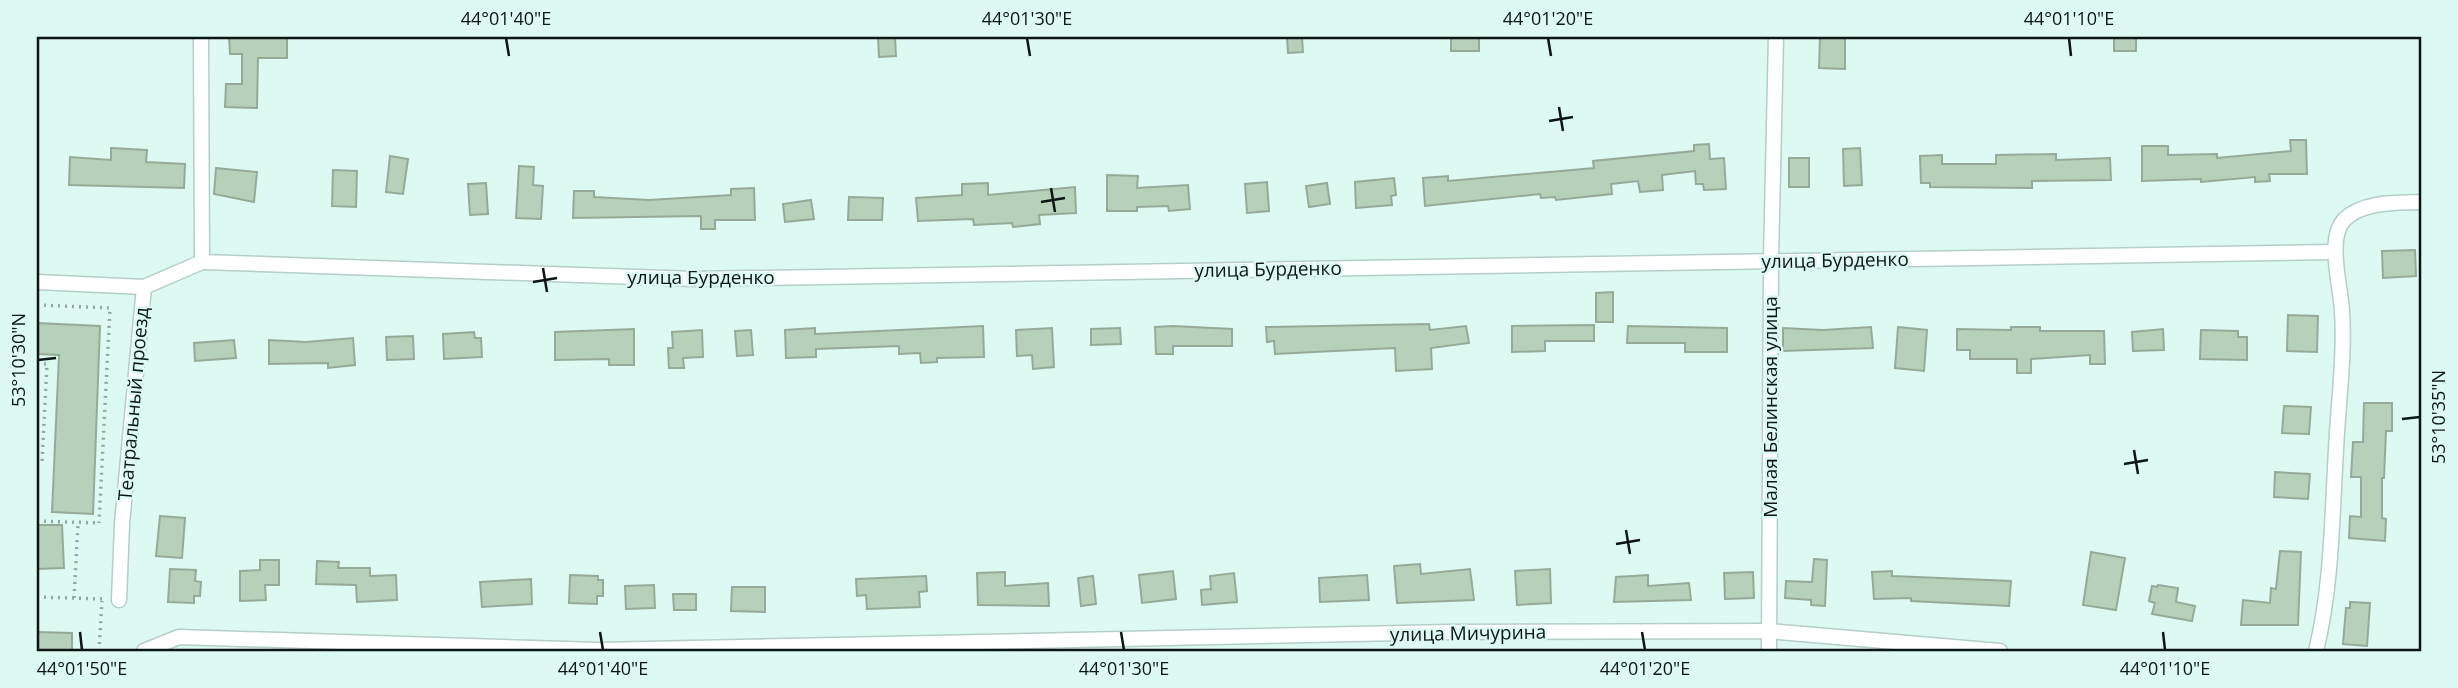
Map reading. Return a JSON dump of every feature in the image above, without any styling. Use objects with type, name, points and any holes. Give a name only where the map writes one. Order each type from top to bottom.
[{"type":"street","points":[[201,37],[202,261]]},
{"type":"street","name":"Малая Белинская улица","points":[[1769,651],[1771,260],[1776,37]]},
{"type":"street","points":[[2316,651],[2330,541],[2343,325],[2340,277],[2334,252],[2336,234],[2344,219],[2365,206],[2421,202]]},
{"type":"street","name":"улица Бурденко","points":[[202,261],[694,279],[2334,252]]},
{"type":"street","name":"Театральный проезд","points":[[119,600],[122,524],[144,287],[202,261]]},
{"type":"street","points":[[37,282],[144,287]]},
{"type":"street","name":"улица Мичурина","points":[[144,651],[178,637],[599,651],[1450,632],[1768,631],[2000,651]]},
{"type":"path","points":[[37,305],[110,308],[99,523]]},
{"type":"path","points":[[37,363],[47,364],[42,462],[37,462]]},
{"type":"path","points":[[37,521],[122,524]]},
{"type":"path","points":[[74,598],[78,523]]},
{"type":"path","points":[[37,597],[119,600]]},
{"type":"path","points":[[99,651],[102,599]]},
{"type":"building","points":[[229,37],[287,37],[287,58],[258,58],[257,108],[225,107],[226,84],[242,84],[242,54],[230,54]]},
{"type":"building","points":[[878,37],[895,37],[896,56],[879,57]]},
{"type":"building","points":[[1287,37],[1302,37],[1303,52],[1288,53]]},
{"type":"building","points":[[1451,37],[1479,37],[1479,51],[1451,51]]},
{"type":"building","points":[[1820,37],[1845,37],[1845,69],[1819,68]]},
{"type":"building","points":[[2114,37],[2136,37],[2136,51],[2114,51]]},
{"type":"building","points":[[2290,140],[2306,140],[2307,174],[2269,174],[2270,181],[2255,182],[2255,177],[2201,182],[2201,179],[2142,181],[2142,146],[2168,146],[2168,155],[2217,154],[2217,158],[2291,151]]},
{"type":"building","points":[[1709,144],[1710,159],[1724,158],[1726,189],[1704,190],[1703,184],[1696,184],[1695,171],[1662,175],[1663,190],[1640,192],[1638,181],[1611,184],[1612,194],[1556,200],[1555,197],[1541,198],[1540,194],[1425,206],[1423,178],[1448,176],[1448,181],[1594,168],[1593,161],[1694,151],[1694,145]]},
{"type":"building","points":[[111,148],[147,150],[146,162],[185,164],[184,188],[69,185],[70,157],[111,160]]},
{"type":"building","points":[[1860,148],[1862,185],[1844,186],[1843,149]]},
{"type":"building","points":[[2056,154],[2056,160],[2110,158],[2111,180],[2032,181],[2032,188],[1930,187],[1930,183],[1921,183],[1920,156],[1942,155],[1942,164],[1996,164],[1996,155]]},
{"type":"building","points":[[390,156],[408,159],[403,194],[386,192]]},
{"type":"building","points":[[1789,158],[1809,158],[1809,187],[1789,187]]},
{"type":"building","points":[[519,166],[534,167],[533,185],[543,186],[541,219],[516,218]]},
{"type":"building","points":[[216,168],[257,172],[254,202],[214,194]]},
{"type":"building","points":[[333,170],[357,171],[356,207],[332,206]]},
{"type":"building","points":[[1107,175],[1138,176],[1137,188],[1188,185],[1190,209],[1169,211],[1168,206],[1137,207],[1137,211],[1107,211]]},
{"type":"building","points":[[1394,178],[1396,195],[1391,196],[1392,205],[1356,208],[1355,182]]},
{"type":"building","points":[[1267,182],[1269,211],[1247,213],[1245,184]]},
{"type":"building","points":[[486,183],[488,214],[470,215],[468,184]]},
{"type":"building","points":[[988,183],[988,195],[1075,187],[1076,213],[1039,215],[1040,224],[1013,227],[1012,223],[974,225],[973,219],[918,221],[916,198],[962,195],[962,184]]},
{"type":"building","points":[[1327,183],[1330,204],[1309,207],[1306,186]]},
{"type":"building","points":[[754,188],[755,220],[715,220],[715,229],[701,229],[701,216],[573,218],[574,191],[594,191],[594,197],[649,200],[731,195],[731,189]]},
{"type":"building","points":[[849,197],[883,198],[882,220],[848,220]]},
{"type":"building","points":[[811,200],[814,219],[785,222],[783,204]]},
{"type":"building","points":[[2415,250],[2416,276],[2383,278],[2382,251]]},
{"type":"building","points":[[1613,292],[1613,322],[1596,322],[1596,293]]},
{"type":"building","points":[[2288,315],[2318,316],[2317,352],[2287,351]]},
{"type":"building","points":[[37,323],[100,326],[93,514],[52,512],[59,355],[37,354]]},
{"type":"building","points":[[1429,324],[1430,330],[1466,326],[1469,343],[1431,348],[1432,369],[1396,371],[1395,348],[1275,354],[1274,341],[1267,342],[1266,327]]},
{"type":"building","points":[[1594,325],[1594,341],[1545,341],[1545,351],[1512,352],[1512,326]]},
{"type":"building","points":[[983,326],[984,357],[937,358],[937,362],[921,363],[920,353],[899,354],[899,346],[816,349],[816,357],[786,358],[785,330],[815,328],[815,334]]},
{"type":"building","points":[[1628,326],[1727,328],[1727,352],[1685,352],[1685,343],[1627,343]]},
{"type":"building","points":[[1155,327],[1232,329],[1232,346],[1173,346],[1173,354],[1156,354]]},
{"type":"building","points":[[1871,327],[1873,348],[1783,351],[1783,328],[1823,330]]},
{"type":"building","points":[[1898,327],[1927,330],[1924,371],[1895,368]]},
{"type":"building","points":[[2011,327],[2040,327],[2040,331],[2104,331],[2105,364],[2090,364],[2090,355],[2031,359],[2031,373],[2017,373],[2017,359],[1970,359],[1970,350],[1957,350],[1957,329],[2011,330]]},
{"type":"building","points":[[1052,328],[1054,367],[1033,369],[1032,355],[1017,356],[1016,330]]},
{"type":"building","points":[[1120,328],[1121,344],[1091,345],[1091,329]]},
{"type":"building","points":[[634,329],[634,365],[609,365],[609,359],[555,360],[555,332]]},
{"type":"building","points":[[2163,329],[2164,350],[2133,351],[2132,332]]},
{"type":"building","points":[[702,330],[703,357],[683,358],[684,368],[669,368],[668,348],[673,348],[672,332]]},
{"type":"building","points":[[751,330],[753,355],[737,356],[735,331]]},
{"type":"building","points":[[2201,330],[2238,331],[2238,337],[2247,337],[2247,360],[2200,359]]},
{"type":"building","points":[[474,332],[475,338],[481,338],[482,357],[444,359],[443,334]]},
{"type":"building","points":[[413,336],[414,359],[387,360],[386,337]]},
{"type":"building","points":[[353,338],[355,365],[328,368],[328,363],[269,364],[269,340],[306,342]]},
{"type":"building","points":[[234,340],[236,358],[195,361],[194,343]]},
{"type":"building","points":[[2364,403],[2392,403],[2392,431],[2386,431],[2382,478],[2385,541],[2349,538],[2350,516],[2361,517],[2361,477],[2351,477],[2353,442],[2363,442]]},
{"type":"building","points":[[2284,406],[2311,407],[2309,434],[2282,433]]},
{"type":"building","points":[[2275,472],[2310,474],[2308,499],[2274,497]]},
{"type":"building","points":[[160,516],[185,518],[182,558],[156,556]]},
{"type":"building","points":[[37,525],[62,525],[64,568],[37,569]]},
{"type":"building","points":[[2280,551],[2301,552],[2298,625],[2241,625],[2243,600],[2270,603],[2271,588],[2276,589]]},
{"type":"building","points":[[2091,552],[2125,558],[2116,610],[2083,605]]},
{"type":"building","points":[[1814,559],[1827,560],[1825,606],[1811,605],[1811,600],[1785,598],[1786,581],[1812,582]]},
{"type":"building","points":[[260,560],[279,560],[279,585],[265,585],[266,600],[240,601],[240,571],[260,570]]},
{"type":"building","points":[[317,561],[339,562],[338,568],[370,568],[370,576],[396,575],[397,600],[357,602],[356,585],[316,584]]},
{"type":"building","points":[[1420,564],[1421,574],[1470,569],[1474,600],[1397,603],[1394,566]]},
{"type":"building","points":[[170,569],[196,570],[195,581],[201,582],[200,596],[194,596],[194,603],[168,602]]},
{"type":"building","points":[[1550,569],[1551,603],[1517,605],[1515,571]]},
{"type":"building","points":[[1173,571],[1176,599],[1142,603],[1139,575]]},
{"type":"building","points":[[1892,571],[1892,576],[2011,581],[2009,606],[1911,601],[1911,598],[1874,599],[1872,572]]},
{"type":"building","points":[[1005,572],[1005,586],[1048,583],[1049,606],[978,605],[977,573]]},
{"type":"building","points":[[1753,572],[1754,598],[1725,599],[1724,573]]},
{"type":"building","points":[[1234,573],[1237,602],[1202,605],[1201,590],[1211,589],[1210,576]]},
{"type":"building","points":[[570,575],[598,576],[598,580],[603,580],[603,596],[597,596],[597,604],[569,603]]},
{"type":"building","points":[[1367,575],[1369,600],[1320,602],[1319,578]]},
{"type":"building","points":[[1648,575],[1648,586],[1689,583],[1691,600],[1614,602],[1616,577]]},
{"type":"building","points":[[926,576],[927,591],[919,592],[920,607],[867,609],[866,595],[857,596],[856,579]]},
{"type":"building","points":[[1093,576],[1096,604],[1081,606],[1078,578]]},
{"type":"building","points":[[531,579],[532,604],[482,607],[480,582]]},
{"type":"building","points":[[654,585],[655,608],[626,609],[625,586]]},
{"type":"building","points":[[2152,586],[2178,588],[2176,602],[2195,606],[2192,621],[2152,614],[2155,603],[2149,601]]},
{"type":"building","points":[[732,587],[765,587],[765,612],[731,611]]},
{"type":"building","points":[[673,594],[696,594],[696,610],[674,610]]},
{"type":"building","points":[[2350,602],[2370,603],[2367,646],[2343,644],[2346,608],[2350,608]]},
{"type":"building","points":[[37,632],[72,633],[72,651],[37,651]]}]
